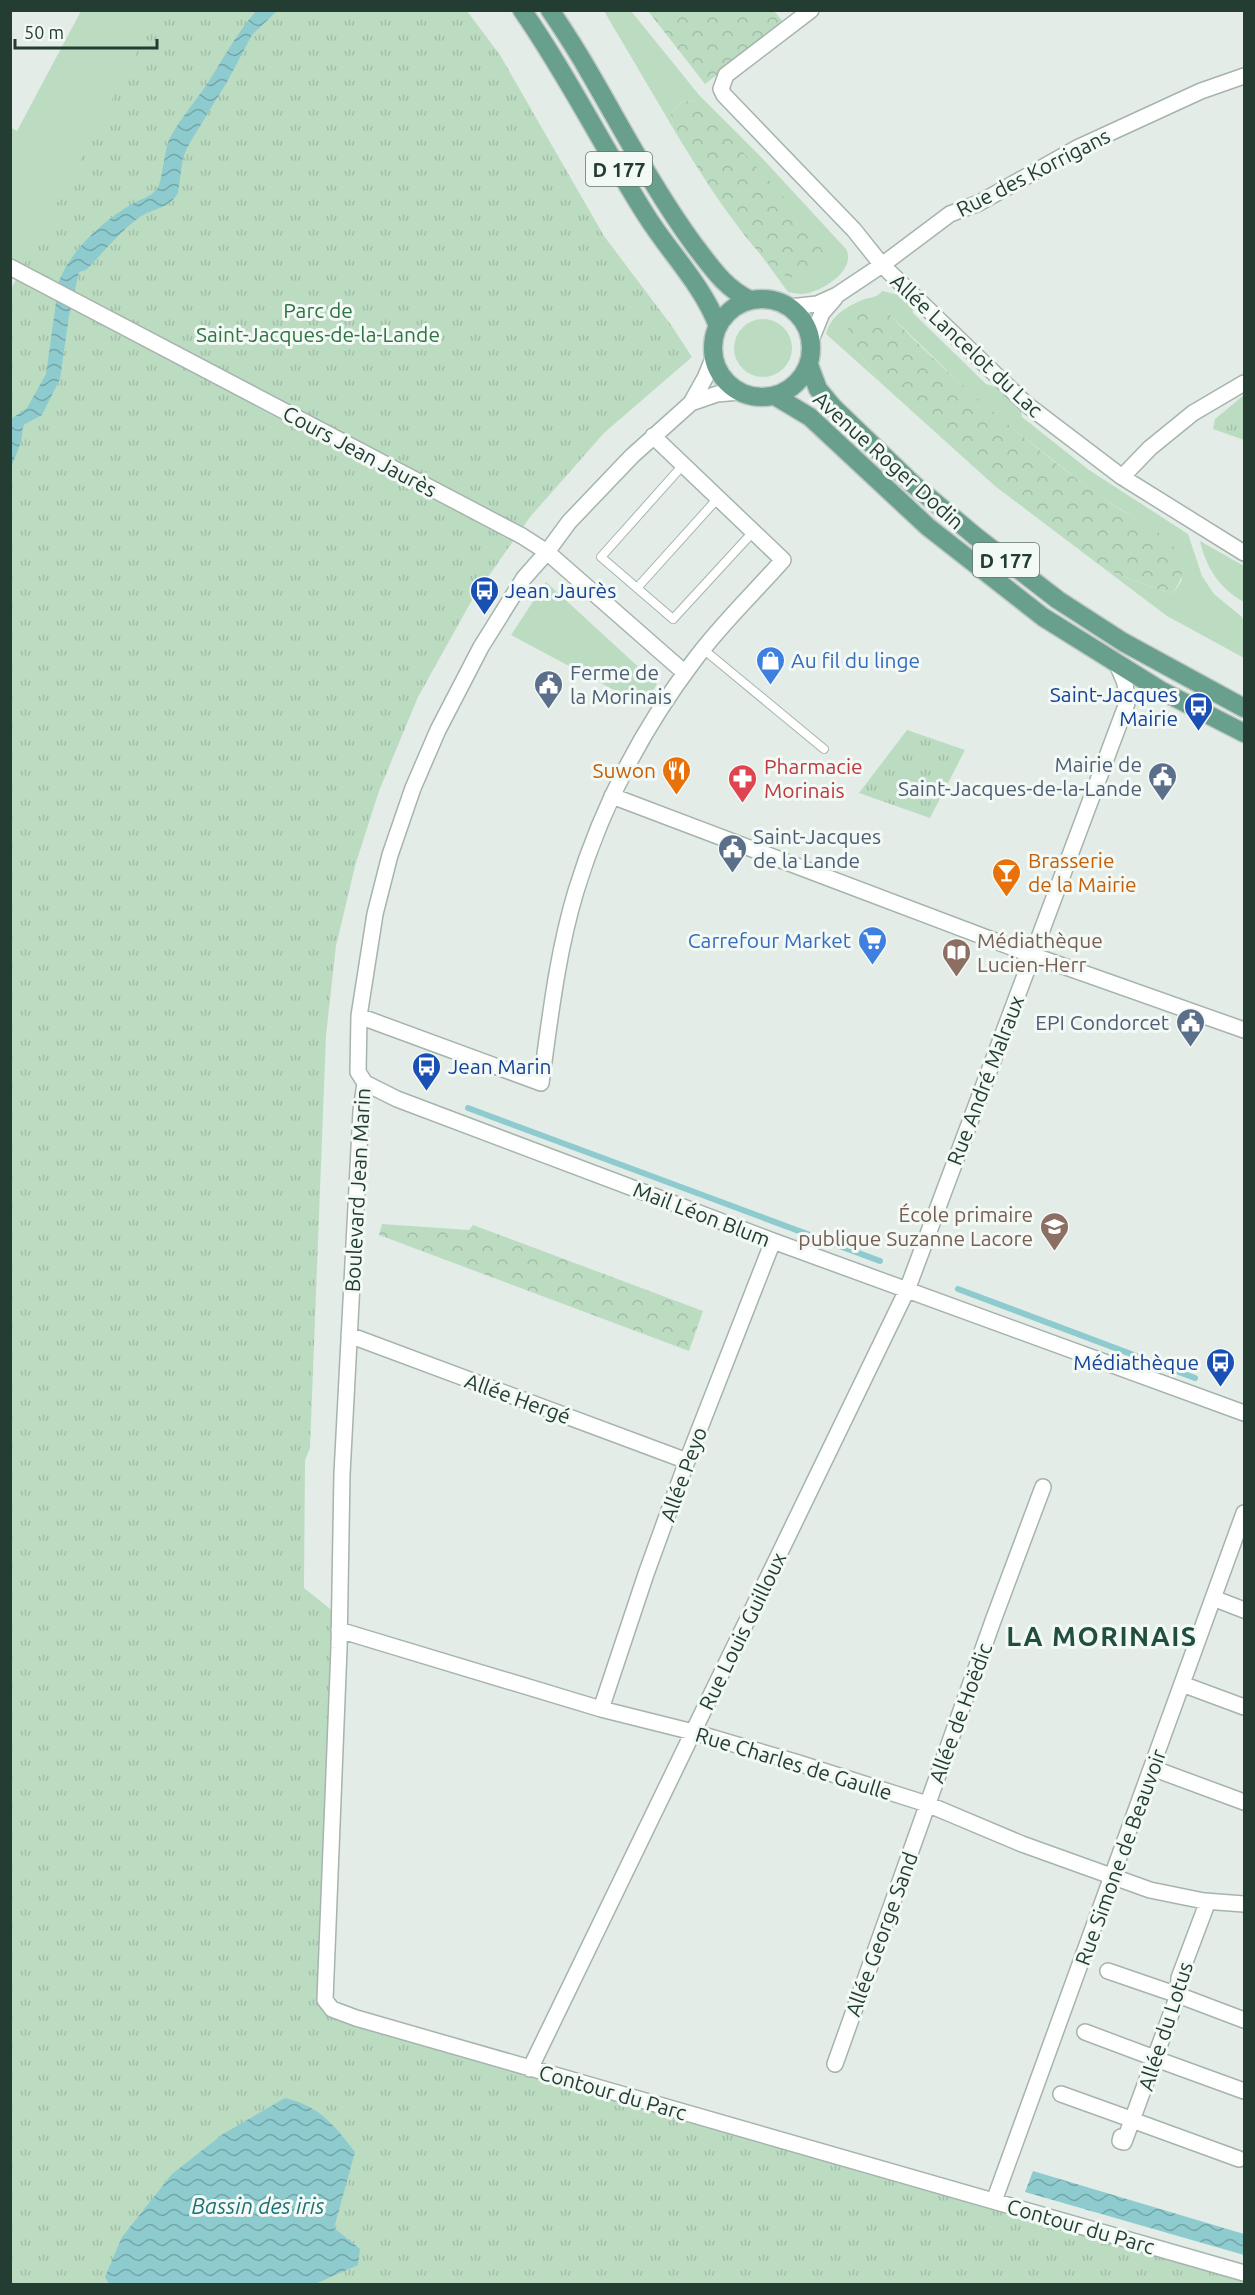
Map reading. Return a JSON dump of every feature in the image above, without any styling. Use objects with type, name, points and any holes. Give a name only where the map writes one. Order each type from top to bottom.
[{"type":"main road","name":"D 177","points":[[522,10],[573,90],[644,212],[706,299],[718,326]]},
{"type":"main road","name":"D 177","points":[[550,10],[682,229],[723,282],[750,300]]},
{"type":"main road","points":[[771,299],[790,307],[804,321],[811,340],[812,352],[809,365],[802,377],[793,387],[775,396],[753,396],[739,392],[722,377],[714,356],[714,340],[718,326],[731,309],[750,300],[771,299]]},
{"type":"main road","name":"Avenue Roger Dodin","points":[[809,365],[818,389],[833,407],[913,484],[975,536],[1067,606],[1132,647],[1245,708]]},
{"type":"main road","name":"Avenue Roger Dodin","points":[[775,396],[800,409],[817,423],[897,500],[960,553],[1043,617],[1117,664],[1245,734]]},
{"type":"street","name":"Allée Lancelot du Lac","points":[[811,10],[726,75],[721,89],[724,94],[854,230],[882,265],[1026,404],[1122,477],[1245,553]]},
{"type":"street","name":"Rue des Korrigans","points":[[790,307],[817,304],[837,295],[882,265],[950,214],[979,203],[1059,157],[1164,107],[1245,76]]},
{"type":"street","name":"Cours Jean Jaurès","points":[[10,267],[522,536],[548,552],[685,673]]},
{"type":"street","name":"Rue des Korrigans","points":[[811,340],[822,313],[837,295]]},
{"type":"street","name":"Boulevard Jean Marin","points":[[339,1648],[342,1474],[361,1111],[365,1083],[358,1072],[359,1016],[375,914],[390,855],[424,760],[461,681],[524,578],[548,552],[569,522],[652,436],[691,403],[714,356]]},
{"type":"street","points":[[1122,477],[1150,448],[1193,413],[1245,382]]},
{"type":"street","name":"Boulevard Jean Marin","points":[[691,403],[717,394],[739,392]]},
{"type":"street","points":[[359,1016],[541,1083],[555,980],[576,891],[612,796],[643,738],[685,673],[703,649],[783,560],[652,436]]},
{"type":"street","name":"Rue André Malraux","points":[[907,1290],[1126,702],[1125,683],[1117,664]]},
{"type":"street","points":[[612,796],[1032,955],[1245,1030]]},
{"type":"street","name":"Mail Léon Blum","points":[[365,1083],[414,1105],[773,1241],[1245,1413]]},
{"type":"street","name":"Allée Peyo","points":[[601,1709],[687,1461],[773,1241]]},
{"type":"street","name":"Rue Louis Guilloux","points":[[530,2069],[907,1290]]},
{"type":"street","name":"Allée Hergé","points":[[349,1335],[687,1461]]},
{"type":"street","name":"Allée de Hoëdic","points":[[927,1804],[1043,1487]]},
{"type":"street","name":"Rue Simone de Beauvoir","points":[[994,2201],[1244,1513]]},
{"type":"street","points":[[1213,1598],[1245,1610]]},
{"type":"street","name":"Rue Charles de Gaulle","points":[[339,1630],[601,1709],[693,1732],[927,1804],[1023,1844],[1150,1890],[1206,1901],[1245,1904]]},
{"type":"street","name":"Contour du Parc","points":[[339,1648],[325,2000],[332,2009],[530,2069],[1245,2273]]},
{"type":"street","points":[[1182,1684],[1245,1707]]},
{"type":"street","points":[[1152,1768],[1245,1803]]},
{"type":"street","name":"Allée George Sand","points":[[835,2064],[927,1804]]},
{"type":"street","name":"Allée du Lotus","points":[[1125,2125],[1152,2057],[1206,1901]]},
{"type":"street","points":[[1082,1962],[1245,2020]]},
{"type":"street","points":[[1058,2022],[1245,2091]]},
{"type":"street","points":[[1035,2085],[1058,2093],[1125,2125],[1239,2159]]},
{"type":"lane","points":[[683,465],[601,557],[674,620],[753,532]]},
{"type":"lane","points":[[637,588],[718,498]]},
{"type":"lane","points":[[703,649],[824,749]]},
{"type":"green space","points":[[81,11],[166,11],[25,275],[11,267],[10,127],[17,131]]},
{"type":"green space","name":"Parc de Saint-Jacques-de-la-Lande","points":[[159,11],[467,11],[500,55],[604,236],[671,325],[692,357],[604,433],[530,517],[472,600],[418,697],[379,791],[355,866],[336,946],[326,1035],[310,1448],[305,1460],[304,1588],[339,1616],[332,2009],[1244,2273],[1244,2284],[11,2284],[11,289]]},
{"type":"green space","points":[[604,11],[631,11],[699,95],[761,157],[846,249],[847,263],[839,276],[809,293],[788,292],[761,255],[780,273],[704,112],[693,100],[682,102],[671,113],[673,128]]},
{"type":"green space","points":[[648,11],[774,11],[784,23],[705,84]]},
{"type":"green space","points":[[693,100],[782,195],[813,236],[826,257],[812,273],[795,278],[777,271],[754,247],[722,204],[673,128],[671,113],[682,102]]},
{"type":"green space","points":[[882,291],[899,295],[912,303],[913,313],[986,384],[996,387],[1021,411],[1022,417],[1089,470],[1188,534],[1202,576],[1214,594],[1242,617],[1244,658],[1167,616],[1106,570],[1171,594],[1182,580],[1142,522],[1100,497],[978,401],[882,307],[857,351],[882,384],[826,334],[836,316],[846,308],[877,296]]},
{"type":"green space","points":[[882,306],[959,382],[1041,451],[1098,495],[1171,543],[1183,563],[1180,580],[1175,590],[1171,594],[1106,570],[995,486],[882,384],[857,351],[848,328],[849,320],[859,312]]},
{"type":"green space","points":[[763,319],[774,321],[787,332],[792,348],[790,359],[779,372],[763,377],[752,375],[739,364],[734,348],[736,337],[747,324]]},
{"type":"green space","points":[[1244,395],[1244,440],[1213,429],[1215,419]]},
{"type":"green space","points":[[1200,541],[1244,566],[1244,602],[1228,591],[1215,577]]},
{"type":"green space","points":[[546,582],[657,684],[644,706],[511,635]]},
{"type":"green space","points":[[907,730],[965,750],[930,818],[859,793]]},
{"type":"green space","points":[[382,1224],[469,1230],[473,1225],[703,1311],[689,1351],[379,1235]]},
{"type":"water","points":[[256,11],[277,11],[252,35],[227,82],[189,144],[183,157],[178,193],[161,208],[145,214],[133,223],[86,270],[79,272],[69,316],[60,379],[42,415],[23,427],[21,442],[11,468],[11,419],[27,408],[46,374],[59,281],[65,269],[79,248],[98,229],[119,212],[157,189],[169,140]]},
{"type":"water","name":"Bassin des iris","points":[[285,2098],[317,2111],[333,2125],[355,2152],[334,2228],[360,2249],[358,2265],[315,2284],[109,2284],[105,2277],[122,2237],[172,2174],[223,2134]]},
{"type":"water","points":[[1033,2171],[1244,2234],[1244,2255],[1025,2192]]},
{"type":"waterway","points":[[468,1108],[880,1261]]},
{"type":"waterway","points":[[958,1289],[1195,1378]]},
{"type":"place","name":"Jean Jaurès","points":[[484,616]]},
{"type":"place","name":"Au fil du linge","points":[[770,686]]},
{"type":"place","name":"Ferme de la Morinais","points":[[549,710]]},
{"type":"place","name":"Saint-Jacques Mairie","points":[[1199,732]]},
{"type":"place","name":"Suwon","points":[[677,796]]},
{"type":"place","name":"Mairie de Saint-Jacques-de-la-Lande","points":[[1163,802]]},
{"type":"place","name":"Pharmacie Morinais","points":[[743,804]]},
{"type":"place","name":"Saint-Jacques de la Lande","points":[[732,874]]},
{"type":"place","name":"Brasserie de la Mairie","points":[[1007,898]]},
{"type":"place","name":"Carrefour Market","points":[[872,966]]},
{"type":"place","name":"Médiathèque Lucien-Herr","points":[[956,978]]},
{"type":"place","name":"EPI Condorcet","points":[[1190,1048]]},
{"type":"place","name":"Jean Marin","points":[[427,1092]]},
{"type":"place","name":"École primaire publique Suzanne Lacore","points":[[1054,1252]]},
{"type":"place","name":"Médiathèque","points":[[1220,1388]]},
{"type":"district","name":"LA MORINAIS","points":[[1102,1636]]}]
